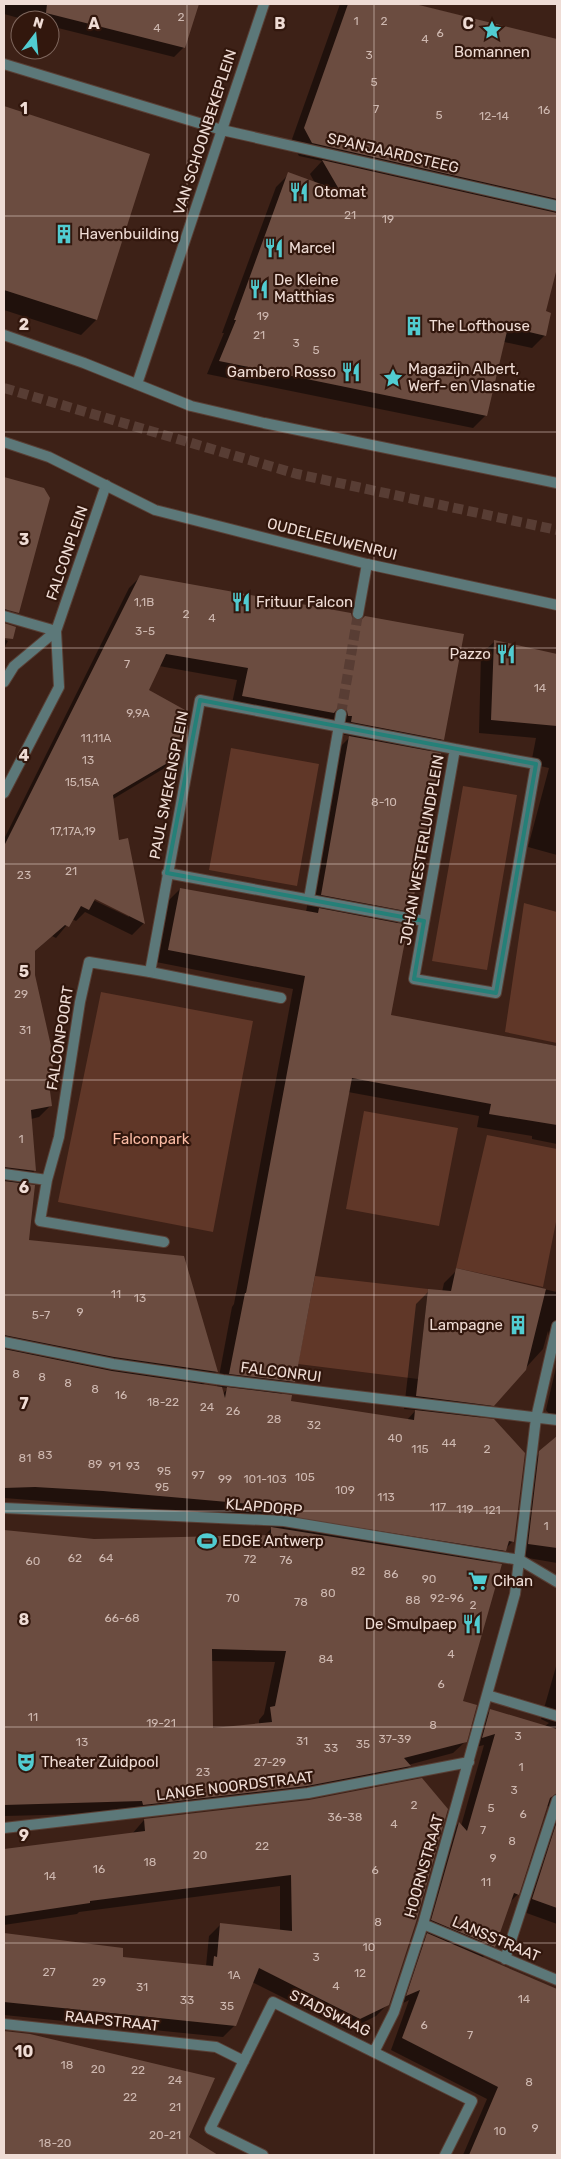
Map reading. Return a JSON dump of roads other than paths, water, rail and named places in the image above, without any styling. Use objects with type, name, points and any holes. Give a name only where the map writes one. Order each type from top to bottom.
[{"type":"street","name":"VAN SCHOONBEKEPLEIN","points":[[138,384],[264,4]]},
{"type":"street","name":"SPANJAARDSTEEG","points":[[4,64],[222,130],[557,206]]},
{"type":"street","points":[[4,336],[84,363],[190,406],[264,423],[557,482]]},
{"type":"street","name":"OUDELEEUWENRUI","points":[[4,442],[49,457],[156,510],[367,564],[557,605]]},
{"type":"street","name":"FALCONPLEIN","points":[[4,793],[59,687],[56,631],[106,485]]},
{"type":"street","points":[[358,614],[367,564]]},
{"type":"street","points":[[4,616],[56,631]]},
{"type":"street","points":[[4,682],[14,666],[56,631]]},
{"type":"street","name":"PAUL SMEKENSPLEIN","points":[[424,921],[168,873],[200,700],[455,749]]},
{"type":"street","points":[[309,899],[340,714]]},
{"type":"street","name":"JOHAN WESTERLUNDPLEIN","points":[[455,749],[536,764],[496,993],[414,979],[424,921],[455,749]]},
{"type":"street","points":[[150,972],[168,873]]},
{"type":"street","name":"FALCONPOORT","points":[[164,1242],[40,1222],[47,1180],[59,1137],[80,1002],[89,962],[282,998]]},
{"type":"street","points":[[4,1174],[47,1180]]},
{"type":"street","name":"HOORNSTRAAT","points":[[374,2052],[394,2012],[423,1924],[516,1594],[536,1418],[557,1326]]},
{"type":"street","name":"FALCONRUI","points":[[4,1342],[113,1364],[557,1420]]},
{"type":"street","name":"KLAPDORP","points":[[4,1508],[284,1522],[520,1560]]},
{"type":"street","points":[[520,1560],[557,1582]]},
{"type":"street","points":[[487,1696],[557,1716]]},
{"type":"street","name":"LANGE NOORDSTRAAT","points":[[4,1828],[308,1793],[469,1762]]},
{"type":"street","points":[[505,1959],[557,1800]]},
{"type":"street","name":"LANSSTRAAT","points":[[423,1924],[557,1980]]},
{"type":"street","name":"STADSWAAG","points":[[263,2155],[210,2129],[273,2002],[472,2101],[445,2155]]},
{"type":"street","name":"RAAPSTRAAT","points":[[4,2024],[216,2047],[244,2061]]},
{"type":"tunnel","points":[[4,388],[297,474],[557,530]]},
{"type":"tunnel","points":[[341,714],[358,614]]},
{"type":"place","name":"Bomannen","points":[[492,30]]},
{"type":"place","name":"Otomat","points":[[299,192]]},
{"type":"place","name":"Havenbuilding","points":[[64,234]]},
{"type":"place","name":"Marcel","points":[[274,248]]},
{"type":"place","name":"De Kleine Matthias","points":[[259,289]]},
{"type":"place","name":"The Lofthouse","points":[[414,326]]},
{"type":"place","name":"Gambero Rosso","points":[[351,372]]},
{"type":"place","name":"Magazijn Albert, Werf- en Vlasnatie","points":[[393,378]]},
{"type":"place","name":"Frituur Falcon","points":[[241,602]]},
{"type":"place","name":"Pazzo","points":[[506,654]]},
{"type":"place","name":"Lampagne","points":[[518,1325]]},
{"type":"place","name":"EDGE Antwerp","points":[[207,1541]]},
{"type":"place","name":"Cihan","points":[[478,1581]]},
{"type":"place","name":"De Smulpaep","points":[[472,1624]]},
{"type":"place","name":"Theater Zuidpool","points":[[26,1762]]},
{"type":"park label","name":"Falconpark","points":[[151,1139]]}]
